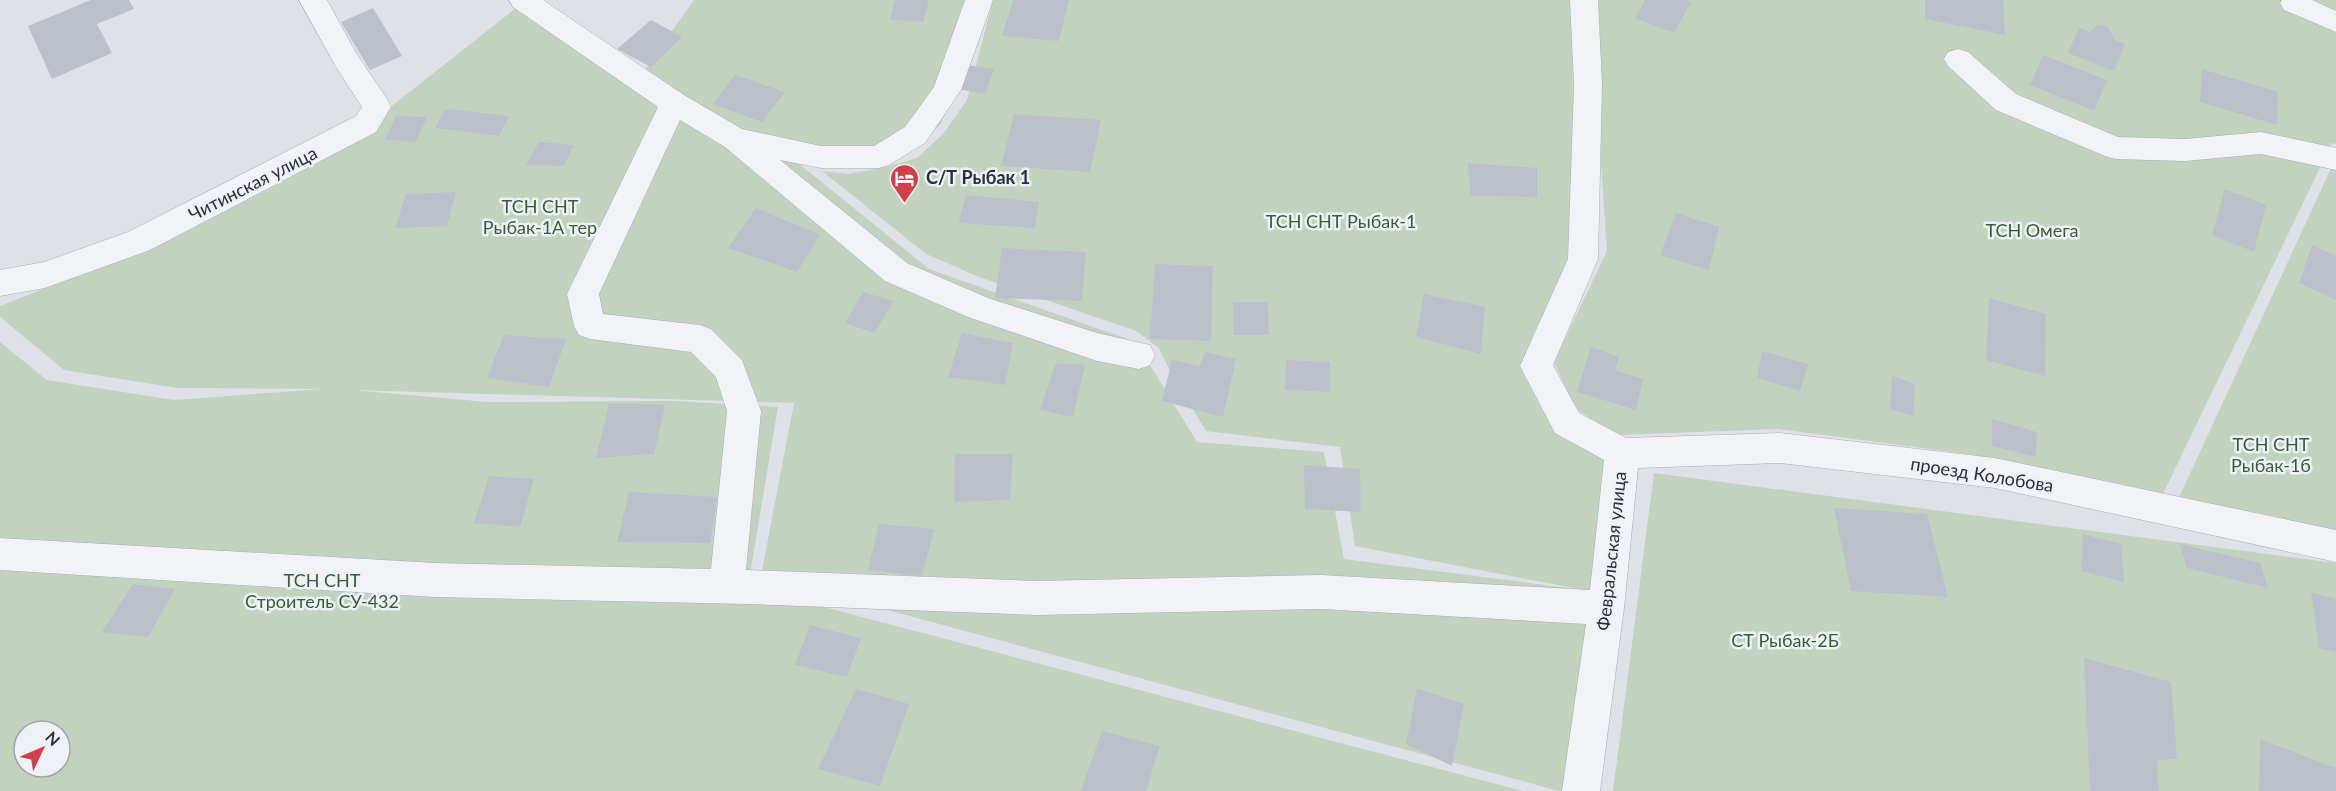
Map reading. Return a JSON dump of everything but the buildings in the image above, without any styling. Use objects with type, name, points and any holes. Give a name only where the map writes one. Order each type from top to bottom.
[{"type":"lane","name":"Читинская улица","points":[[0,283],[45,275],[139,241],[366,124],[377,107],[346,60],[313,0]]},
{"type":"lane","points":[[523,0],[674,103],[735,139],[896,272],[979,308],[1097,347],[1139,355]]},
{"type":"lane","points":[[735,139],[821,157],[879,157],[915,135],[947,90],[979,0]]},
{"type":"lane","name":"Февральская улица","points":[[1581,791],[1606,608],[1622,453],[1567,423],[1536,366],[1583,259],[1587,85],[1584,0]]},
{"type":"lane","points":[[2294,3],[2336,22]]},
{"type":"lane","points":[[1958,59],[2006,102],[2115,148],[2185,150],[2261,143],[2336,159]]},
{"type":"lane","points":[[674,103],[583,294],[590,326],[700,339],[730,370],[744,411],[728,586]]},
{"type":"lane","name":"проезд Колобова","points":[[1622,453],[1780,448],[1995,473],[2336,546]]},
{"type":"lane","points":[[0,554],[435,579],[728,586],[1037,598],[1321,592],[1606,608]]},
{"type":"green space","points":[[526,0],[643,72],[694,0],[983,0],[974,38],[941,124],[908,153],[797,162],[929,269],[1136,342],[1197,442],[1324,452],[1344,559],[1583,590],[1355,546],[1340,447],[1206,431],[1159,348],[1136,331],[979,277],[926,254],[822,171],[848,174],[917,158],[943,134],[967,100],[993,0],[1572,0],[1574,255],[1534,332],[1522,370],[1607,458],[1569,791],[1559,791],[761,576],[794,403],[353,390],[488,402],[677,401],[778,407],[748,587],[1523,791],[0,791],[0,342],[47,380],[174,400],[323,389],[177,388],[64,370],[0,317],[0,306],[53,285],[393,105]]},
{"type":"green space","name":"ТСН Омега","points":[[1590,0],[2336,0],[2336,144],[2332,143],[2162,496],[1975,455],[1778,429],[1617,435],[1575,408],[1554,362],[1607,251]]},
{"type":"green space","name":"ТСН СНТ Рыбак-1б","points":[[2333,164],[2336,165],[2336,534],[2175,506]]},
{"type":"green space","name":"СТ Рыбак-2Б","points":[[1654,473],[2336,563],[2336,791],[1613,791]]},
{"type":"place","name":"С/Т Рыбак 1","points":[[905,204]]},
{"type":"park label","name":"ТСН СНТ Рыбак-1А тер","points":[[540,217]]},
{"type":"park label","name":"ТСН СНТ Рыбак-1","points":[[1341,222]]},
{"type":"park label","name":"ТСН СНТ Строитель СУ-432","points":[[322,591]]}]
